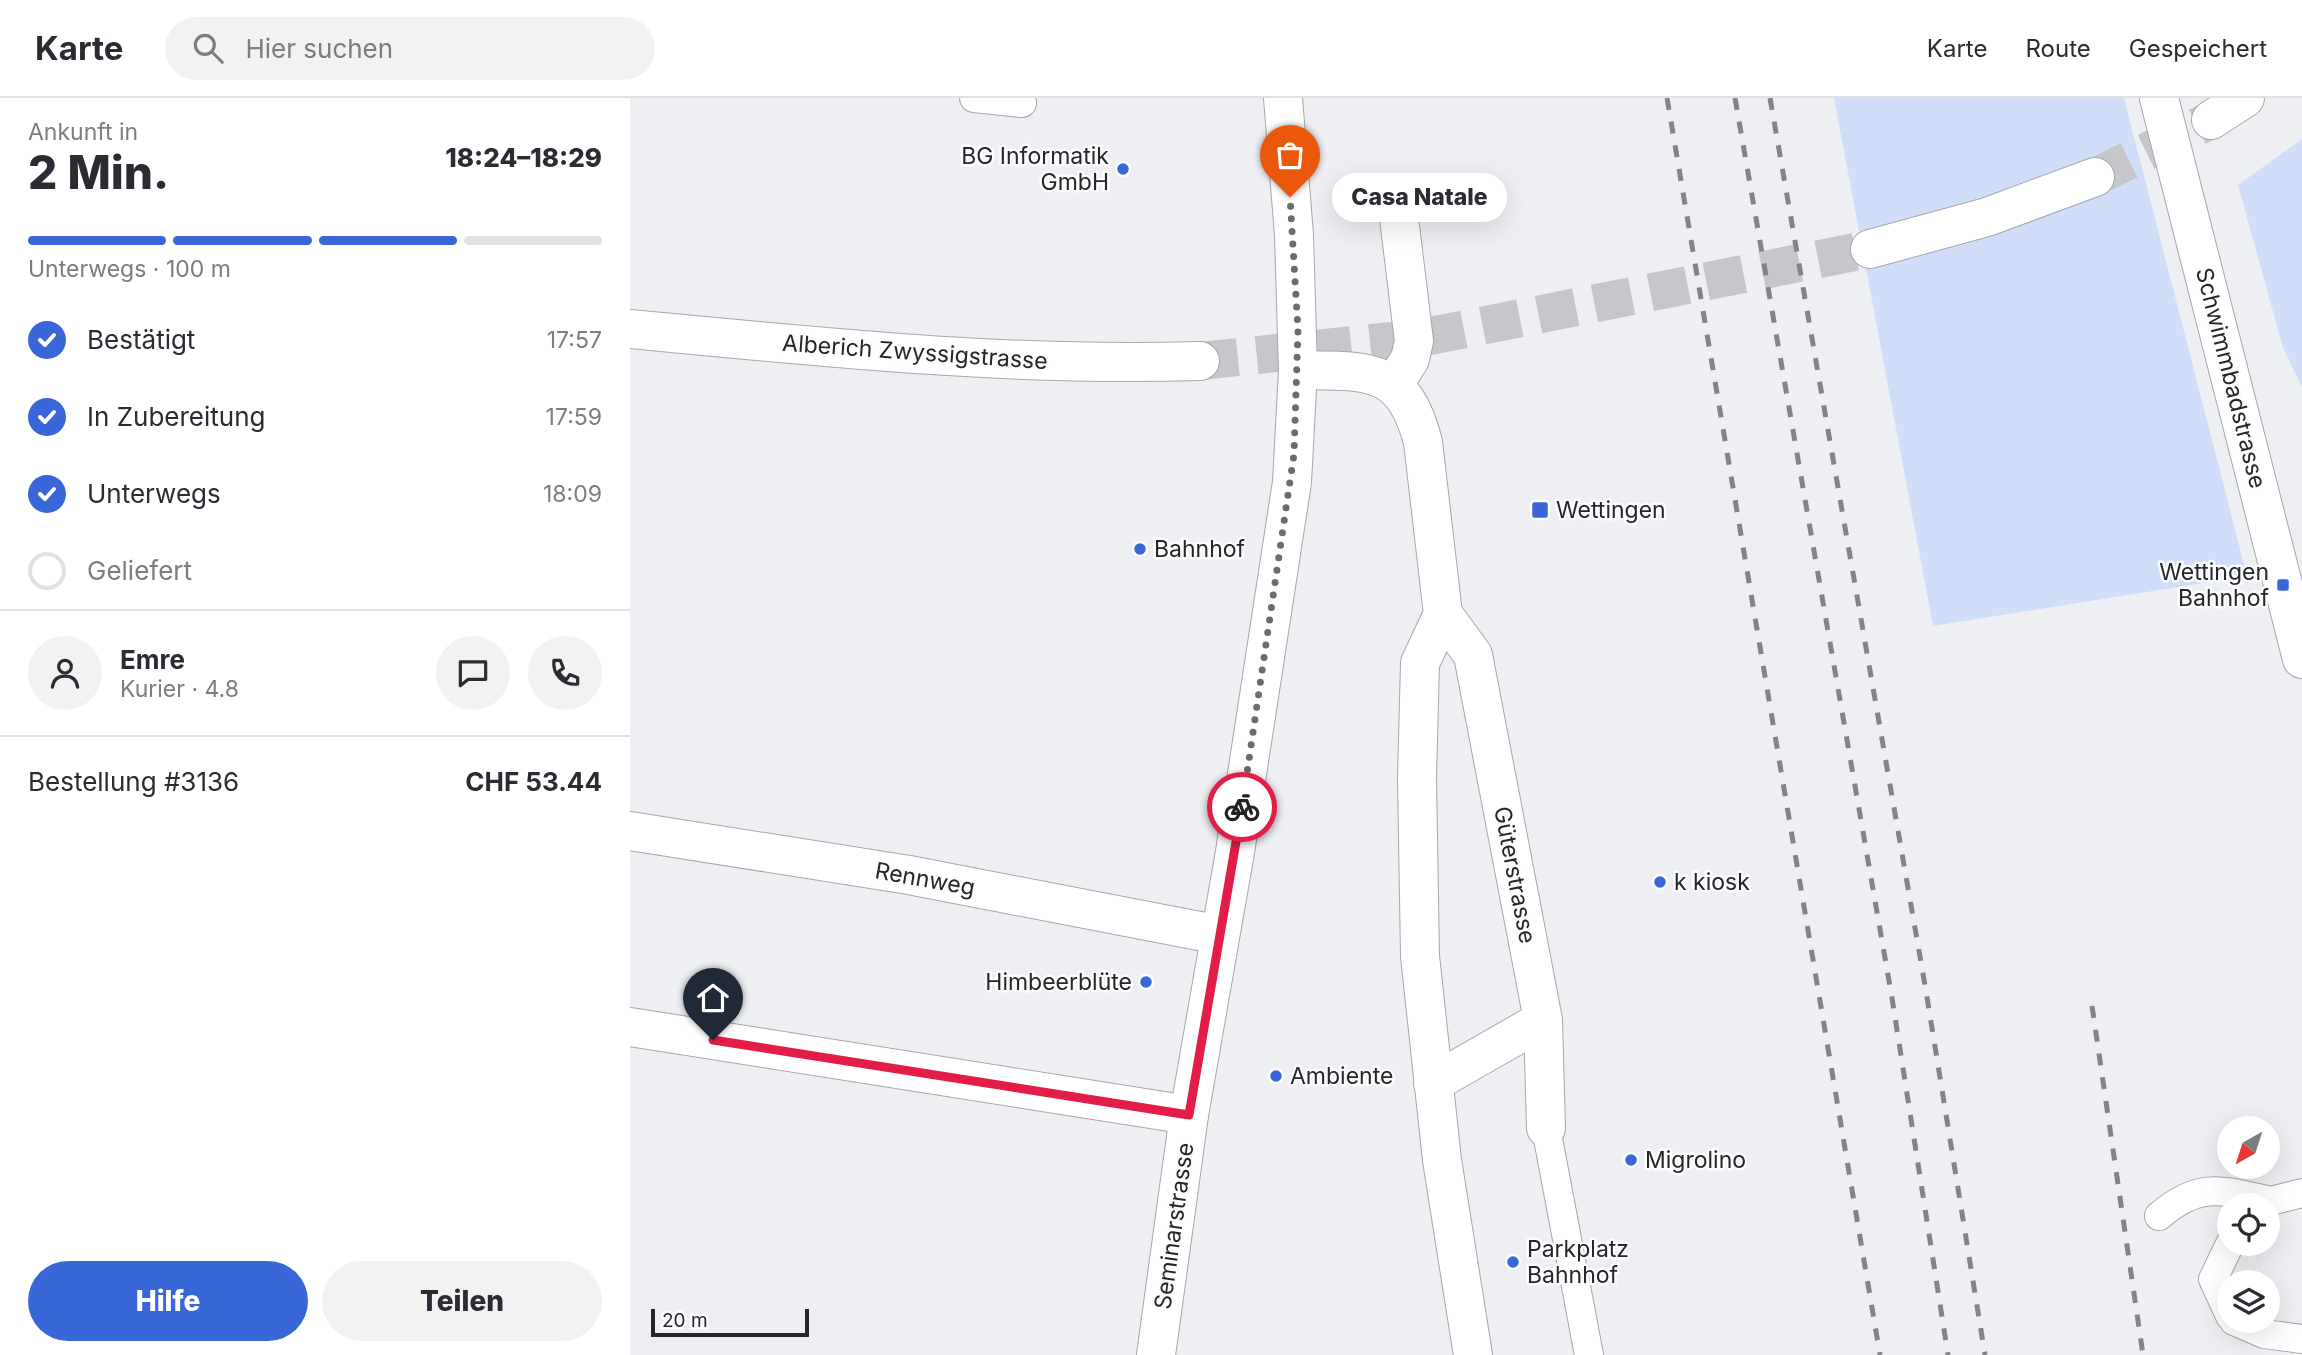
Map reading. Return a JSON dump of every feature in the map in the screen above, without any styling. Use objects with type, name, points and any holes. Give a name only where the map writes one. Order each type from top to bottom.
[{"type":"street","name":"Seminarstrasse","points":[[1156,1355],[1189,1115],[1292,482],[1298,370],[1294,235],[1283,98]]},
{"type":"street","name":"Schwimmbadstrasse","points":[[2159,98],[2302,659]]},
{"type":"street","points":[[2211,120],[2245,98]]},
{"type":"street","points":[[1870,249],[1987,217],[2095,177]]},
{"type":"street","points":[[1394,384],[1410,359],[1414,341],[1398,210]]},
{"type":"street","name":"Alberich Zwyssigstrasse","points":[[630,329],[999,361],[1101,364],[1200,361]]},
{"type":"street","points":[[1298,370],[1347,370],[1378,376],[1394,384],[1413,409],[1423,442],[1443,614],[1420,663],[1417,779],[1420,957],[1433,1083],[1473,1355]]},
{"type":"street","name":"Güterstrasse","points":[[1443,614],[1474,655],[1542,1020],[1546,1128]]},
{"type":"street","name":"Rennweg","points":[[630,831],[909,875],[1220,935]]},
{"type":"street","points":[[1433,1083],[1542,1020]]},
{"type":"street","points":[[630,1027],[1189,1115]]},
{"type":"lane","points":[[974,98],[1021,103]]},
{"type":"lane","points":[[1546,1128],[1589,1355]]},
{"type":"lane","points":[[2159,1216],[2180,1199],[2219,1189],[2233,1193]]},
{"type":"lane","points":[[2280,1200],[2302,1194]]},
{"type":"lane","points":[[2217,1271],[2213,1279],[2217,1288]]},
{"type":"lane","points":[[2262,1333],[2302,1339]]},
{"type":"shaded area","points":[[1834,98],[2124,98],[2247,576],[1933,626]]},
{"type":"shaded area","points":[[2302,139],[2302,387],[2283,348],[2238,185]]},
{"type":"tunnel","points":[[2095,177],[2211,120]]},
{"type":"tunnel","points":[[1200,361],[1420,338],[1870,249]]},
{"type":"railway","points":[[1667,98],[1880,1355]]},
{"type":"railway","points":[[1735,98],[1892,998],[1948,1355]]},
{"type":"railway","points":[[1770,98],[1926,991],[1985,1355]]},
{"type":"railway","points":[[2092,1006],[2143,1355]]},
{"type":"way so far","points":[[1242,807],[1292,482],[1298,330],[1290,197]]},
{"type":"place","name":"BG Informatik GmbH","points":[[1123,169]]},
{"type":"place","name":"Casa Natale","points":[[1290,197]]},
{"type":"place","name":"Wettingen","points":[[1540,510]]},
{"type":"place","name":"Bahnhof","points":[[1140,549]]},
{"type":"place","name":"Wettingen Bahnhof","points":[[2283,585]]},
{"type":"place","name":"k kiosk","points":[[1660,882]]},
{"type":"place","name":"Himbeerblüte","points":[[1146,982]]},
{"type":"place","name":"Ambiente","points":[[1276,1076]]},
{"type":"place","name":"Migrolino","points":[[1631,1160]]},
{"type":"place","name":"Parkplatz Bahnhof","points":[[1513,1262]]},
{"type":"route","points":[[713,1040],[1189,1115],[1242,807]]}]
